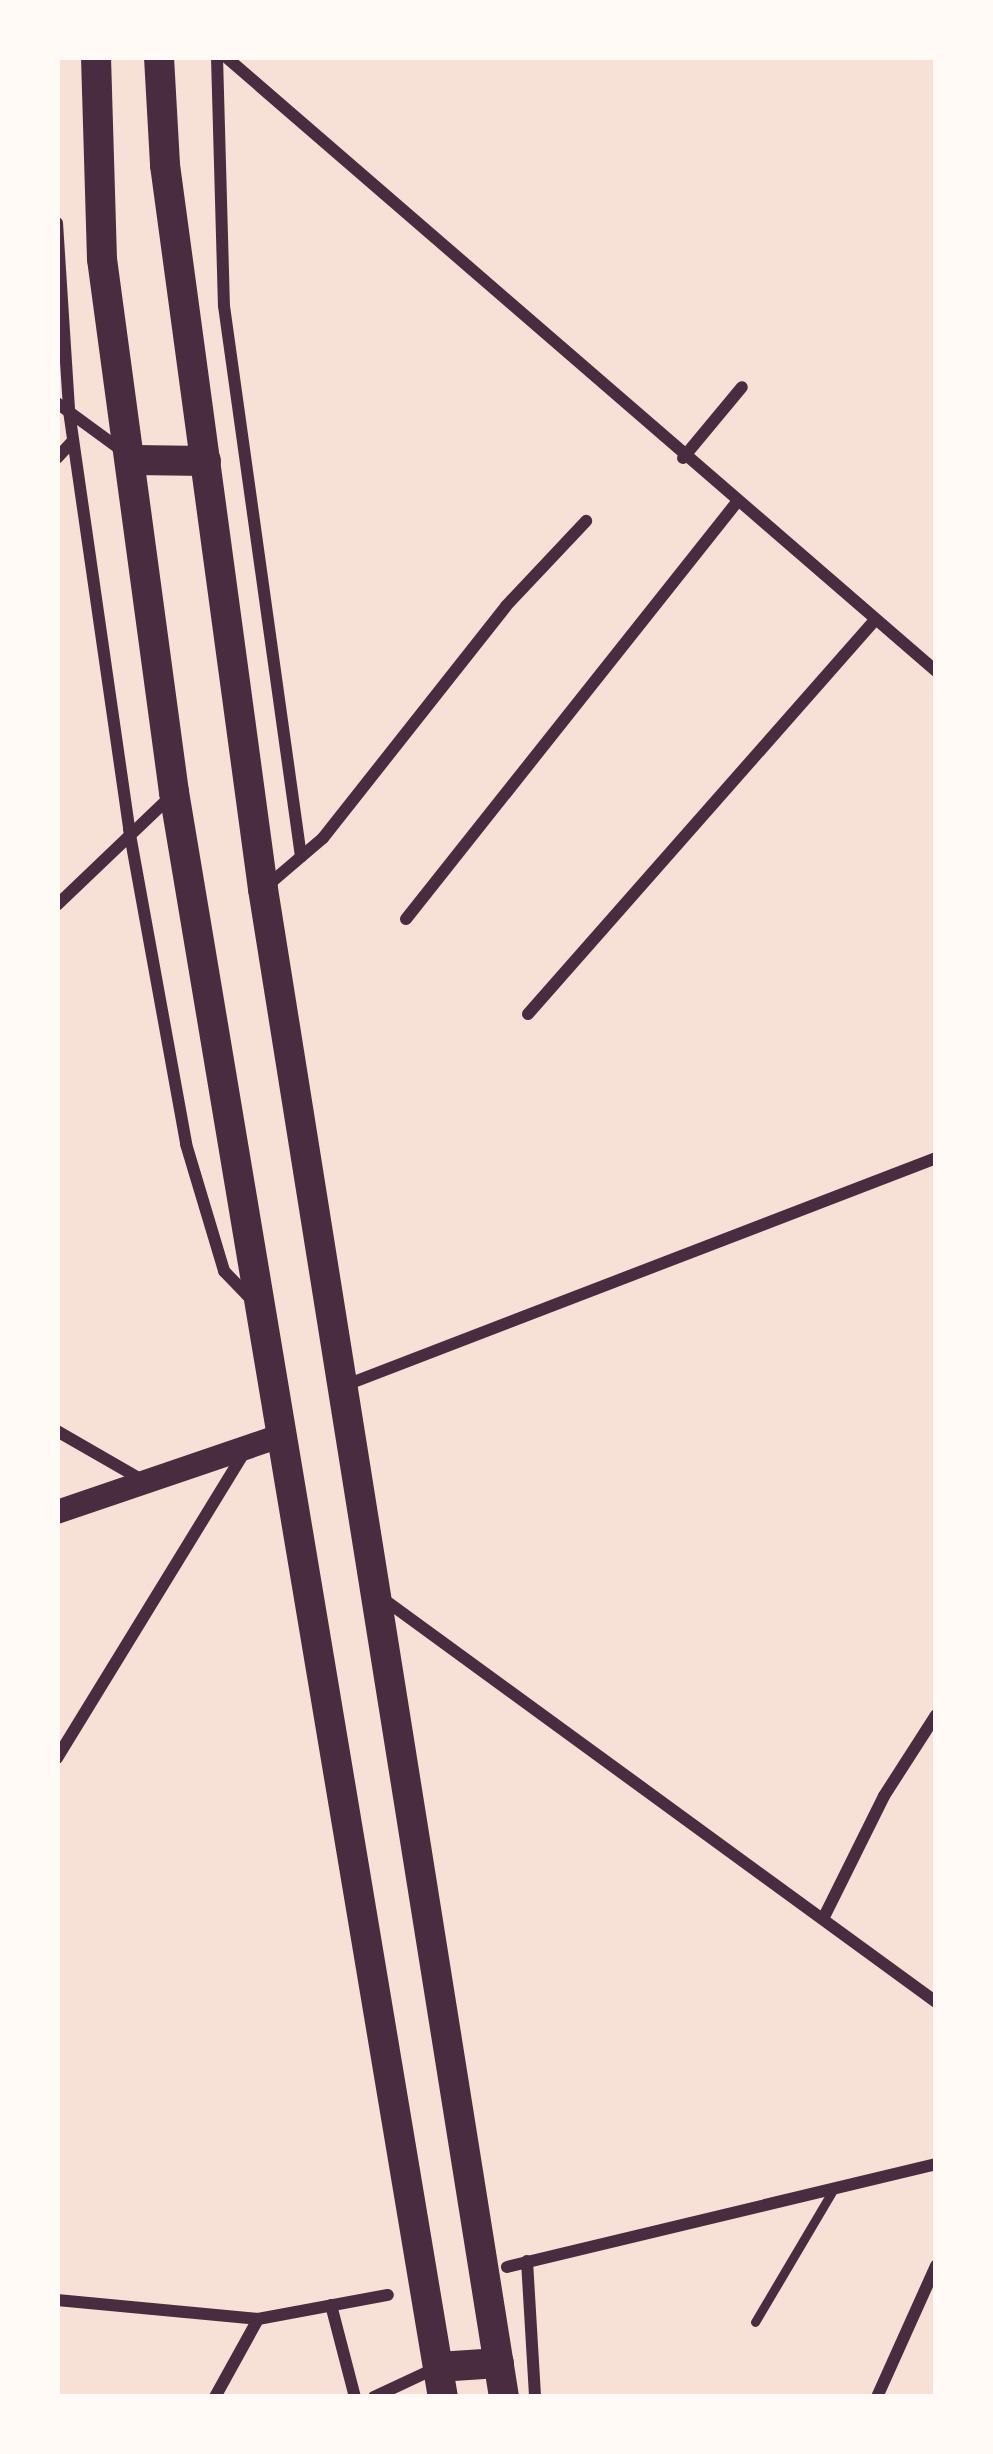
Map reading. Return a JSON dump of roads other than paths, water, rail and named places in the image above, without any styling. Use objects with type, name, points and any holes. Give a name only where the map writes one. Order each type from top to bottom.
[{"type":"main road","points":[[96,57],[102,259],[134,460],[175,792],[441,2382],[499,2363]]},
{"type":"main road","points":[[160,57],[165,165],[263,889],[339,1387],[499,2363],[518,2389]]},
{"type":"main road","points":[[134,460],[206,461]]},
{"type":"main road","points":[[57,1512],[283,1435]]},
{"type":"street","points":[[222,57],[936,671]]},
{"type":"street","points":[[222,57],[224,306],[302,856]]},
{"type":"street","points":[[57,223],[63,407],[73,441],[129,829],[186,1144],[224,1271],[262,1310]]},
{"type":"street","points":[[683,458],[742,387]]},
{"type":"street","points":[[63,407],[134,460]]},
{"type":"street","points":[[57,458],[73,441]]},
{"type":"street","points":[[406,919],[737,502]]},
{"type":"street","points":[[263,889],[302,856],[506,606],[586,521]]},
{"type":"street","points":[[528,1014],[875,620]]},
{"type":"street","points":[[57,904],[129,829],[175,792]]},
{"type":"street","points":[[339,1387],[936,1158]]},
{"type":"street","points":[[57,1430],[146,1482]]},
{"type":"street","points":[[57,1758],[248,1447]]},
{"type":"street","points":[[372,1591],[936,2002]]},
{"type":"street","points":[[824,1919],[884,1796],[936,1715]]},
{"type":"street","points":[[507,2267],[936,2164]]},
{"type":"street","points":[[527,2261],[518,2389],[536,2397]]},
{"type":"street","points":[[877,2397],[936,2266]]},
{"type":"street","points":[[57,2300],[258,2318],[388,2295]]},
{"type":"street","points":[[331,2305],[356,2397]]},
{"type":"street","points":[[215,2397],[258,2318]]},
{"type":"street","points":[[374,2397],[441,2382]]},
{"type":"lane","points":[[754,2322],[832,2192]]}]
